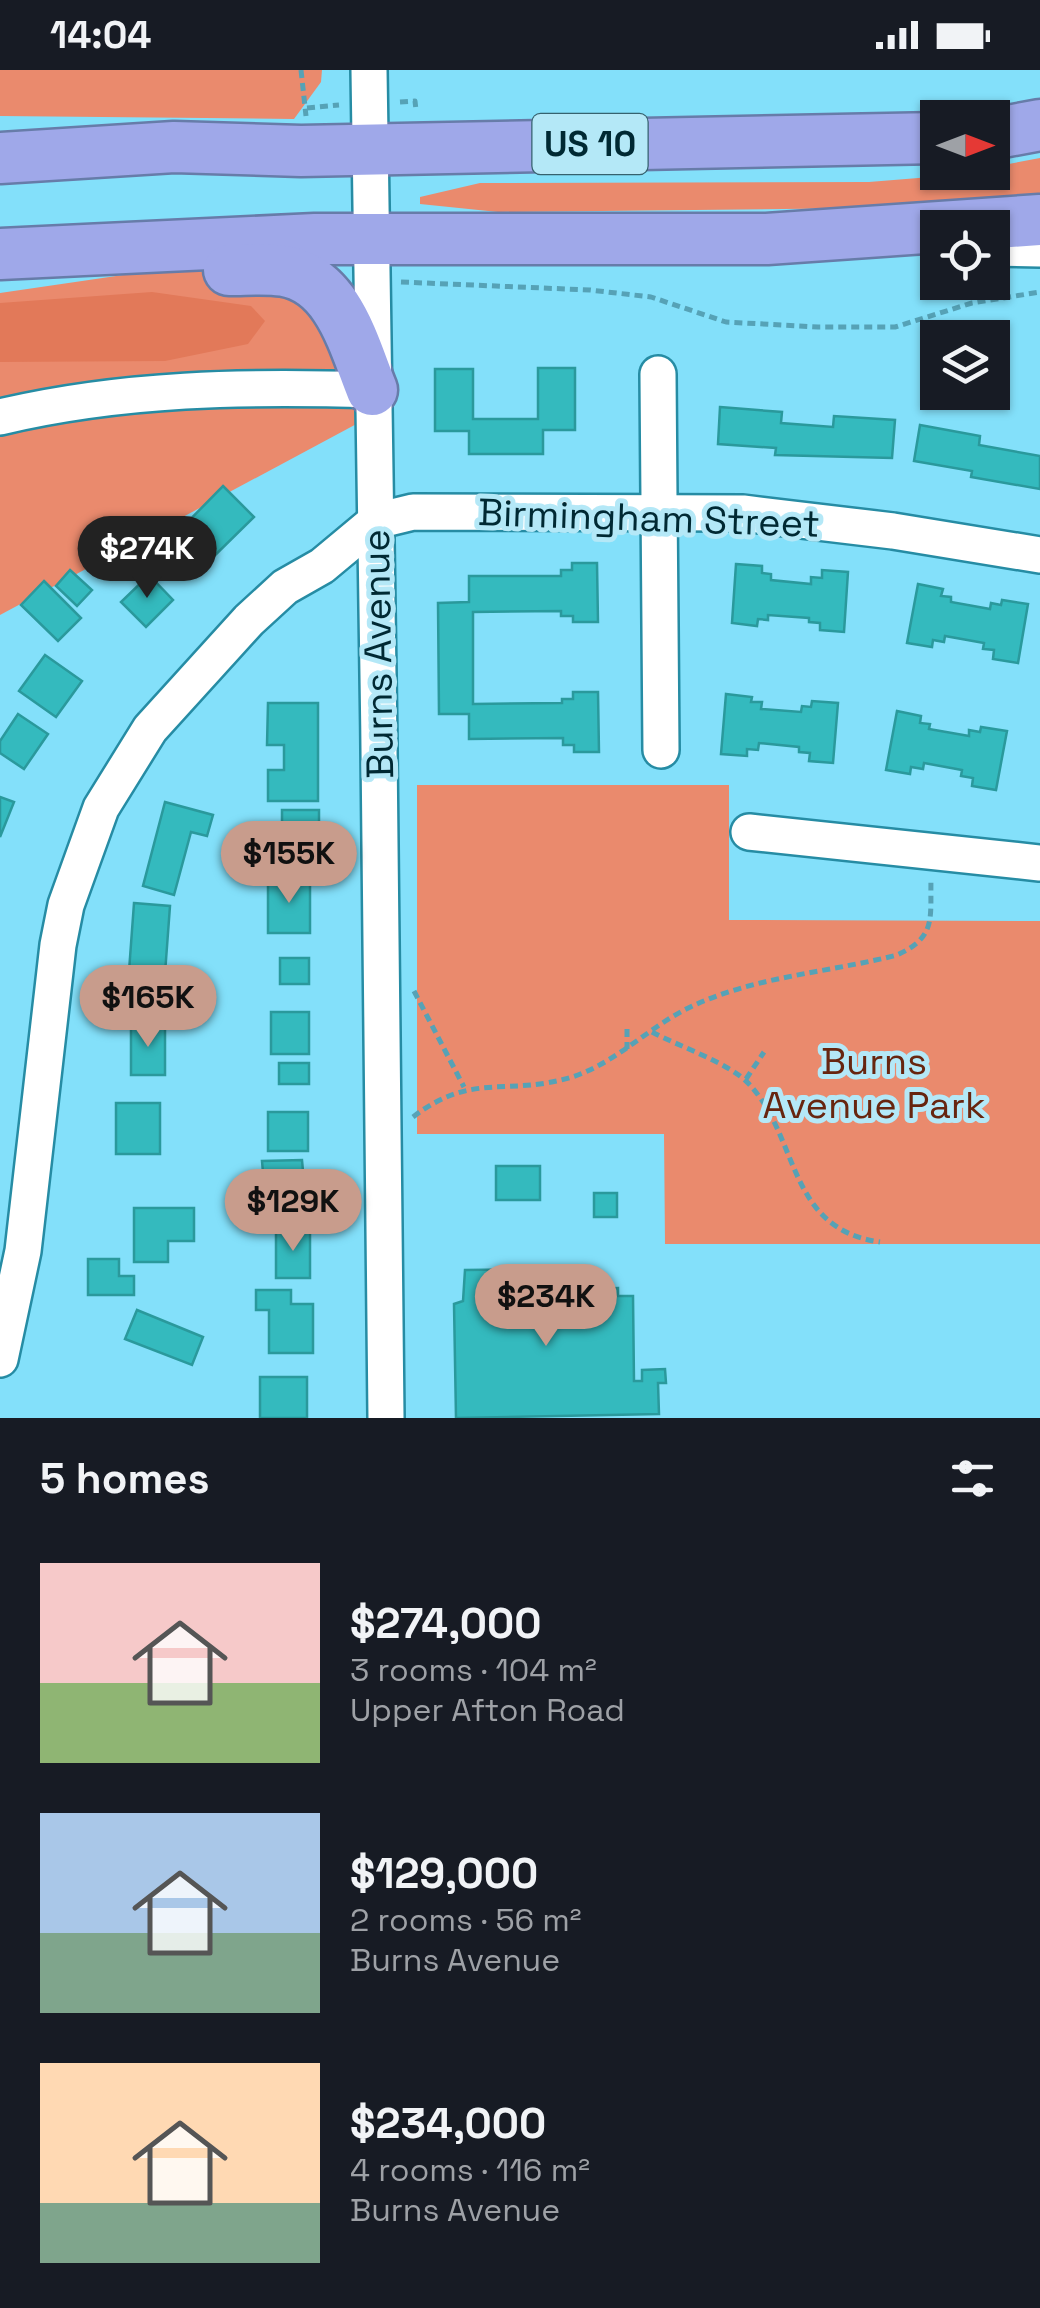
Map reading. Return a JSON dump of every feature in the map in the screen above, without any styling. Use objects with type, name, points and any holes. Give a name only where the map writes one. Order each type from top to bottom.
[{"type":"highway","points":[[1010,131],[1040,125]]},
{"type":"highway","name":"US 10","points":[[0,158],[174,147],[301,151],[401,131],[920,138]]},
{"type":"highway","points":[[0,134],[79,134],[174,147]]},
{"type":"highway","points":[[0,254],[370,239],[768,240],[1040,220]]},
{"type":"highway","points":[[0,254],[111,269],[283,271],[305,277],[340,312],[372,390]]},
{"type":"street","name":"Burns Avenue","points":[[369,70],[401,131],[370,239],[386,1418]]},
{"type":"street","points":[[768,240],[920,245]]},
{"type":"street","points":[[1010,249],[1040,250]]},
{"type":"street","points":[[658,374],[661,750]]},
{"type":"street","points":[[0,417],[118,396],[222,388],[372,390]]},
{"type":"street","name":"Birmingham Street","points":[[376,521],[413,512],[743,513],[823,521],[1040,555]]},
{"type":"street","points":[[0,1356],[22,1251],[58,945],[66,906],[101,808],[150,730],[237,633],[285,587],[322,566],[376,521]]},
{"type":"street","points":[[749,832],[1040,864]]},
{"type":"path","points":[[301,70],[307,108],[301,151]]},
{"type":"path","points":[[425,241],[428,284],[636,295],[726,322],[895,327],[972,303],[1040,292]]},
{"type":"path","points":[[410,1118],[464,1088],[540,1085],[588,1071],[692,1005],[735,990],[862,964],[917,946],[927,936],[930,921],[932,852]]},
{"type":"path","points":[[411,984],[464,1088]]},
{"type":"path","points":[[627,1029],[627,1049]]},
{"type":"path","points":[[652,1032],[745,1080],[823,1217],[847,1234],[880,1242]]},
{"type":"path","points":[[745,1080],[764,1052]]},
{"type":"green space","points":[[0,70],[322,70],[321,82],[294,119],[0,116]]},
{"type":"green space","points":[[1040,158],[1040,196],[869,208],[498,212],[420,204],[420,197],[480,183],[869,182],[920,178],[920,190],[1010,190],[1010,164]]},
{"type":"green space","points":[[164,269],[284,278],[390,406],[0,615],[0,293]]},
{"type":"green space","name":"Burns Avenue Park","points":[[417,785],[729,785],[729,920],[1040,921],[1040,1244],[665,1244],[664,1134],[417,1134]]},
{"type":"shaded area","points":[[152,292],[251,306],[265,321],[248,344],[165,361],[0,362],[0,303]]},
{"type":"building","points":[[538,368],[575,368],[575,430],[543,430],[543,454],[469,454],[469,431],[435,431],[435,369],[473,369],[473,419],[538,419]]},
{"type":"building","points":[[720,407],[782,412],[781,423],[833,427],[834,416],[895,420],[892,458],[775,455],[776,448],[718,444]]},
{"type":"building","points":[[920,425],[980,436],[979,445],[1040,456],[1040,489],[971,477],[972,471],[914,461]]},
{"type":"building","points":[[223,486],[254,517],[200,570],[170,540]]},
{"type":"building","points":[[572,563],[597,563],[598,622],[573,622],[573,616],[561,616],[561,611],[473,612],[473,704],[562,703],[562,699],[573,699],[573,692],[598,692],[599,752],[574,752],[574,745],[563,745],[563,738],[469,739],[469,714],[439,714],[438,603],[469,602],[469,576],[561,576],[561,570],[572,570]]},
{"type":"building","points":[[736,564],[762,566],[762,573],[771,574],[771,580],[811,584],[811,577],[822,578],[822,570],[848,572],[844,632],[820,630],[820,623],[809,622],[809,618],[768,615],[768,620],[758,619],[757,626],[732,623]]},
{"type":"building","points":[[70,570],[92,590],[77,606],[56,586]]},
{"type":"building","points":[[149,575],[173,600],[146,627],[121,602]]},
{"type":"building","points":[[44,581],[81,618],[58,641],[21,605]]},
{"type":"building","points":[[918,584],[943,589],[941,596],[951,597],[951,602],[990,609],[991,603],[1001,605],[1002,600],[1028,604],[1018,663],[993,659],[994,650],[983,649],[984,643],[945,636],[944,642],[933,640],[932,647],[907,643]]},
{"type":"building","points":[[45,655],[82,681],[56,717],[19,691]]},
{"type":"building","points":[[726,694],[752,697],[751,702],[762,702],[761,709],[801,712],[802,706],[811,707],[812,701],[838,703],[833,763],[809,761],[810,753],[799,752],[799,747],[759,743],[758,750],[747,749],[747,756],[721,754]]},
{"type":"building","points":[[268,703],[318,703],[318,801],[268,801],[268,770],[284,770],[284,745],[267,745]]},
{"type":"building","points":[[897,711],[921,716],[920,723],[930,724],[929,729],[969,736],[969,730],[980,732],[981,727],[1007,731],[996,790],[972,786],[973,778],[961,776],[962,770],[924,763],[923,769],[911,767],[910,774],[886,770]]},
{"type":"building","points":[[18,714],[48,734],[24,769],[0,753],[0,741]]},
{"type":"building","points":[[0,797],[14,802],[0,837]]},
{"type":"building","points":[[165,802],[213,815],[207,836],[191,832],[174,895],[143,886]]},
{"type":"building","points":[[282,810],[319,810],[319,862],[282,862]]},
{"type":"building","points":[[268,880],[310,880],[310,933],[268,933]]},
{"type":"building","points":[[134,903],[170,906],[164,987],[128,985]]},
{"type":"building","points":[[280,958],[309,958],[309,984],[280,984]]},
{"type":"building","points":[[271,1012],[309,1012],[309,1054],[271,1054]]},
{"type":"building","points":[[131,1025],[165,1025],[165,1075],[131,1075]]},
{"type":"building","points":[[279,1063],[309,1063],[309,1084],[279,1084]]},
{"type":"building","points":[[116,1103],[160,1103],[160,1154],[116,1154]]},
{"type":"building","points":[[268,1112],[308,1112],[308,1151],[268,1151]]},
{"type":"building","points":[[302,1160],[304,1182],[264,1184],[262,1161]]},
{"type":"building","points":[[496,1166],[540,1166],[540,1200],[496,1200]]},
{"type":"building","points":[[273,1185],[298,1185],[298,1218],[273,1218]]},
{"type":"building","points":[[594,1193],[617,1193],[617,1217],[594,1217]]},
{"type":"building","points":[[134,1208],[194,1208],[194,1241],[168,1241],[168,1262],[134,1262]]},
{"type":"building","points":[[276,1231],[310,1231],[310,1278],[276,1278]]},
{"type":"building","points":[[88,1259],[119,1259],[119,1276],[134,1276],[134,1295],[88,1295]]},
{"type":"building","points":[[566,1269],[573,1274],[573,1296],[587,1296],[587,1289],[618,1288],[618,1296],[633,1296],[634,1381],[642,1381],[642,1370],[665,1369],[666,1383],[658,1383],[659,1414],[456,1418],[454,1304],[463,1301],[465,1270]]},
{"type":"building","points":[[256,1290],[291,1290],[291,1304],[313,1304],[313,1353],[269,1353],[269,1310],[256,1310]]},
{"type":"building","points":[[137,1310],[203,1337],[192,1365],[125,1339]]},
{"type":"building","points":[[260,1377],[307,1377],[307,1418],[260,1418]]}]
